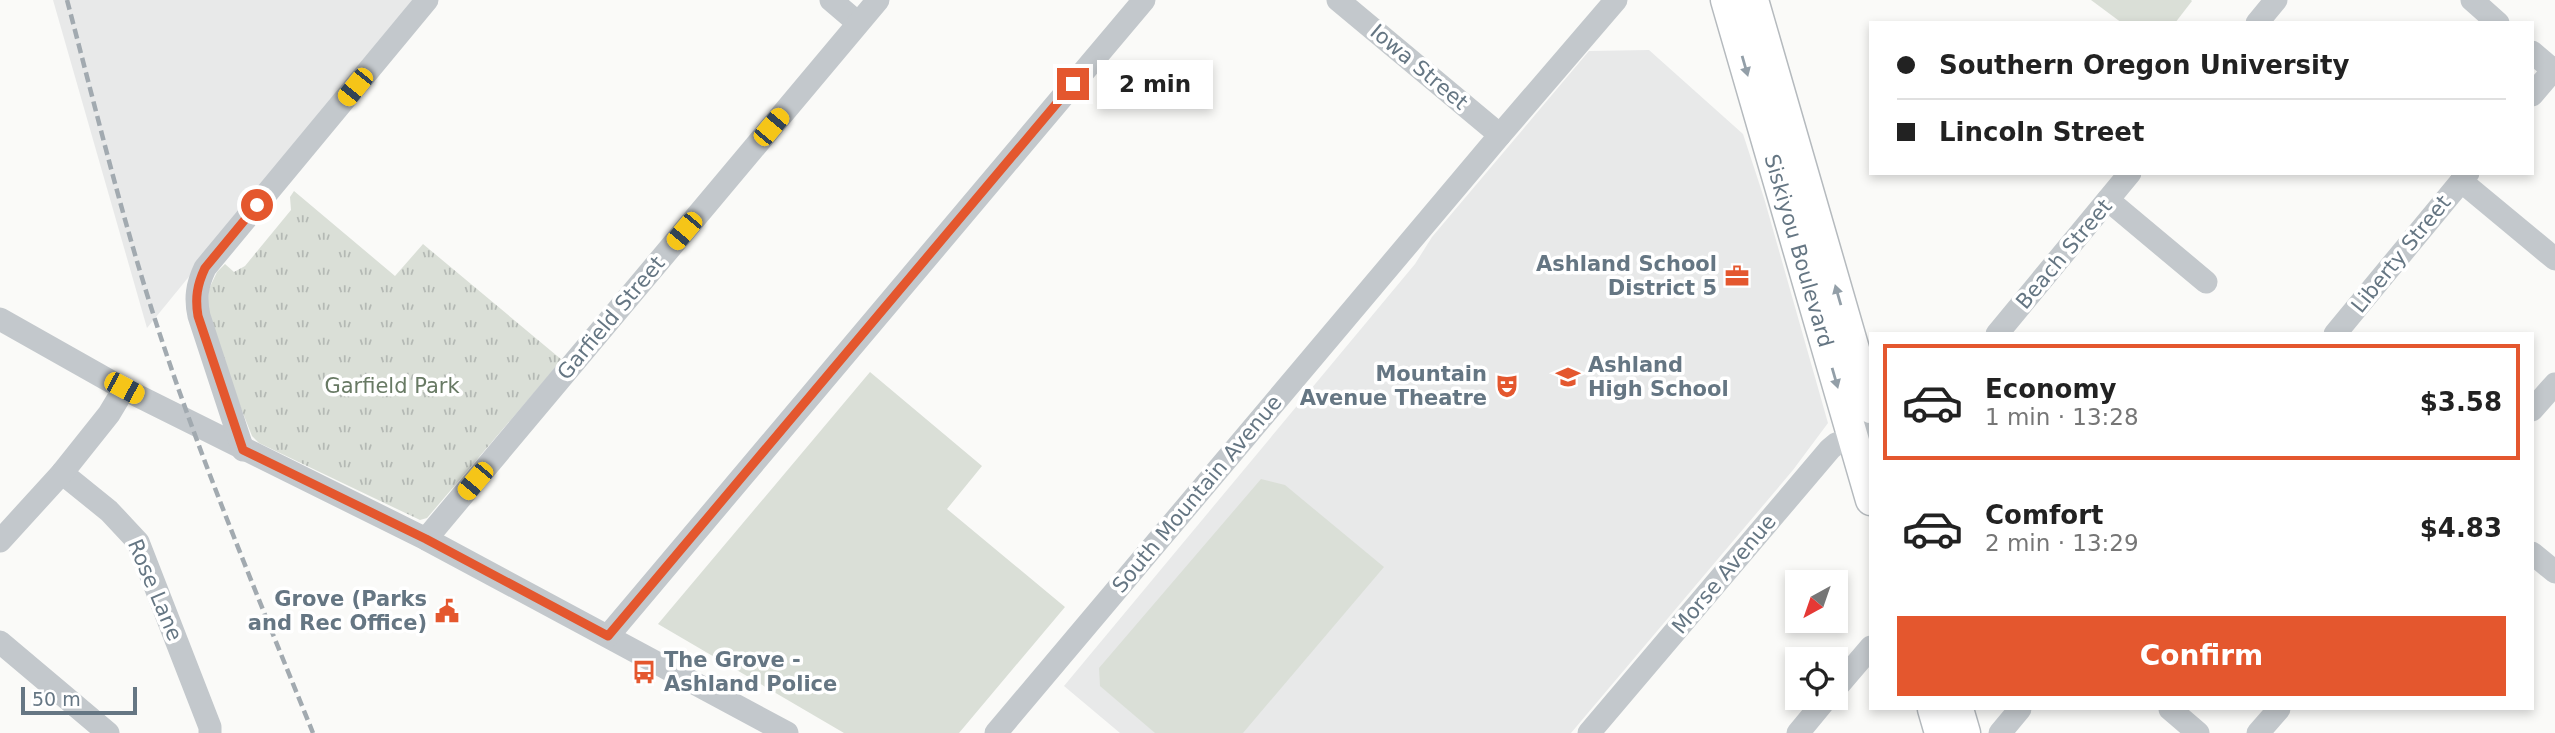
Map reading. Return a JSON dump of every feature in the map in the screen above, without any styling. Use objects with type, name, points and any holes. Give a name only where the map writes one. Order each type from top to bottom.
[{"type":"main road","name":"Siskiyou Boulevard","points":[[1726,0],[1861,434],[1869,487]]},
{"type":"main road","name":"Siskiyou Boulevard","points":[[1753,0],[1869,401]]},
{"type":"main road","points":[[1933,710],[1940,733]]},
{"type":"main road","points":[[1958,710],[1965,733]]},
{"type":"street","points":[[243,450],[198,316],[196,301],[200,280],[205,268],[426,0]]},
{"type":"street","points":[[831,0],[858,23]]},
{"type":"street","name":"Garfield Street","points":[[426,539],[878,0]]},
{"type":"street","points":[[608,636],[1144,0]]},
{"type":"street","name":"Iowa Street","points":[[1338,0],[1500,135]]},
{"type":"street","name":"South Mountain Avenue","points":[[996,733],[1616,0]]},
{"type":"street","points":[[2259,21],[2276,0]]},
{"type":"street","points":[[2472,0],[2496,21]]},
{"type":"street","points":[[2534,54],[2554,69],[2534,93]]},
{"type":"street","name":"Beach Street","points":[[1999,332],[2128,175]]},
{"type":"street","points":[[2464,177],[2555,260]]},
{"type":"street","name":"Liberty Street","points":[[2337,332],[2464,177]]},
{"type":"street","points":[[2108,200],[2206,282]]},
{"type":"street","points":[[0,319],[243,450],[426,539],[787,733]]},
{"type":"street","points":[[2534,408],[2555,384]]},
{"type":"street","points":[[0,541],[62,473],[109,414],[124,388]]},
{"type":"street","name":"Morse Avenue","points":[[1590,733],[1818,461],[1836,444],[1861,434]]},
{"type":"street","name":"Rose Lane","points":[[62,473],[109,511],[138,542],[210,727],[210,733]]},
{"type":"street","points":[[2534,555],[2555,572]]},
{"type":"street","points":[[0,642],[108,733]]},
{"type":"street","points":[[1848,674],[1869,649]]},
{"type":"street","points":[[1798,733],[1817,710]]},
{"type":"street","points":[[2000,733],[2019,710]]},
{"type":"street","points":[[2170,710],[2198,733]]},
{"type":"street","points":[[2258,733],[2278,710]]},
{"type":"shaded area","points":[[53,0],[415,0],[147,328]]},
{"type":"shaded area","name":"Ashland High School","points":[[1649,50],[1743,134],[1828,423],[1793,470],[1571,733],[1120,733],[1064,686],[1415,264],[1432,237],[1589,51]]},
{"type":"green space","points":[[2091,0],[2192,1],[2177,21],[2119,21]]},
{"type":"green space","name":"Garfield Park","points":[[294,191],[395,276],[423,244],[562,360],[427,518],[420,520],[259,443],[252,436],[206,320],[209,289],[217,272],[225,264],[234,272],[245,266],[291,210],[290,197]]},
{"type":"green space","points":[[870,372],[982,466],[947,509],[1065,607],[959,733],[844,733],[658,624]]},
{"type":"green space","points":[[1261,479],[1285,485],[1384,567],[1243,733],[1155,733],[1100,686],[1099,668]]},
{"type":"railway","points":[[67,0],[128,231],[169,361],[228,522],[313,733]]},
{"type":"place","name":"Ashland School District 5","points":[[1737,276]]},
{"type":"place","name":"Ashland High School","points":[[1568,377]]},
{"type":"place","name":"Mountain Avenue Theatre","points":[[1507,386]]},
{"type":"place","name":"Grove (Parks and Rec Office)","points":[[447,611]]},
{"type":"place","name":"The Grove - Ashland Police","points":[[644,672]]},
{"type":"route","points":[[257,205],[205,268],[196,301],[198,316],[243,450],[426,539],[608,636],[1073,84]]}]
